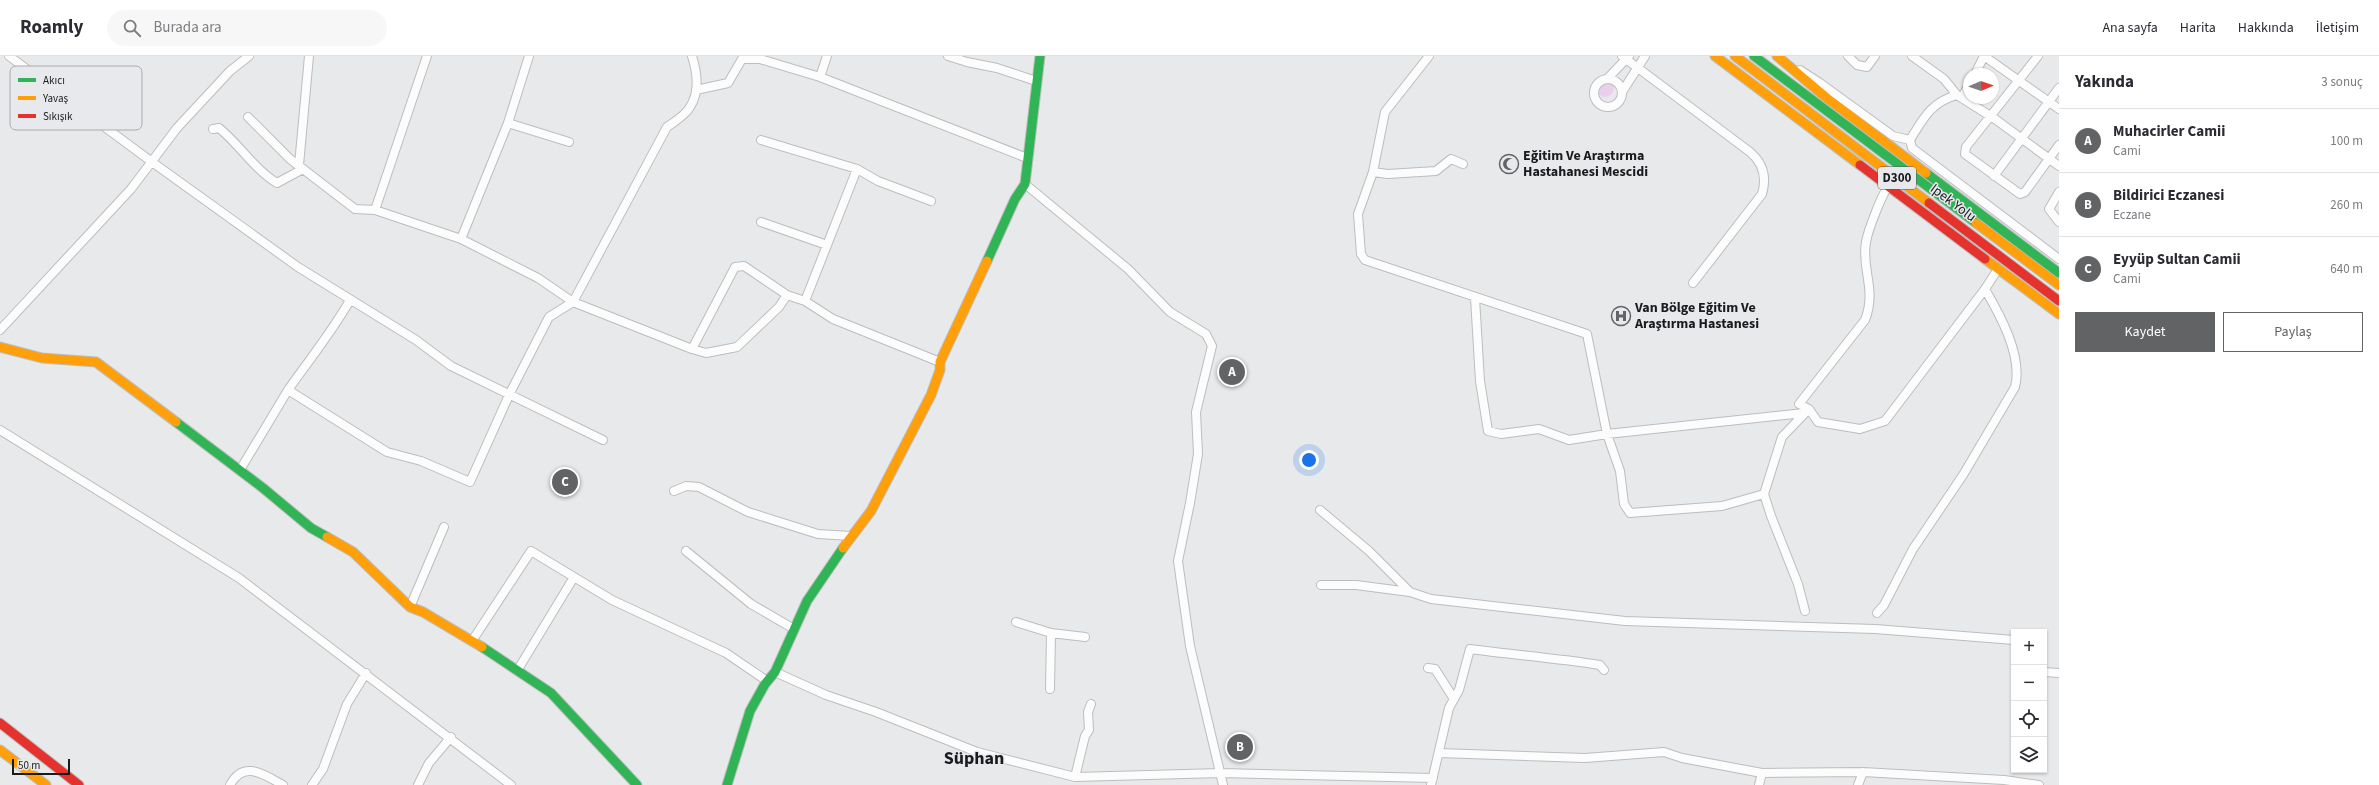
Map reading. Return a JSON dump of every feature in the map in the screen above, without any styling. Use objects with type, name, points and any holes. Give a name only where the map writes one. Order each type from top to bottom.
[{"type":"main road","points":[[726,785],[748,714],[767,680],[775,672],[807,601],[850,536],[871,511],[931,395],[940,362],[1015,199],[1025,184],[1040,56]]},
{"type":"main road","points":[[1715,56],[2059,314]]},
{"type":"main road","name":"Ipek Yolu","points":[[1735,56],[2059,301]]},
{"type":"main road","name":"Ipek Yolu","points":[[1754,56],[2059,285]]},
{"type":"main road","points":[[1778,57],[1828,99],[2059,273]]},
{"type":"main road","points":[[0,347],[42,358],[96,362],[240,470],[311,528],[353,552],[410,607],[423,612],[472,641],[551,693],[638,785]]},
{"type":"main road","points":[[0,723],[79,785]]},
{"type":"main road","points":[[0,750],[46,785]]},
{"type":"street","points":[[9,56],[22,66]]},
{"type":"street","points":[[0,330],[131,189],[177,128],[230,71],[249,56]]},
{"type":"street","points":[[301,167],[309,56]]},
{"type":"street","points":[[375,210],[426,56]]},
{"type":"street","points":[[461,239],[508,123],[529,56]]},
{"type":"street","points":[[288,390],[387,452],[421,461],[470,482],[510,393],[548,317],[573,302],[667,128],[690,108],[696,90],[696,68],[692,56]]},
{"type":"street","points":[[820,77],[827,56]]},
{"type":"street","points":[[948,56],[967,62],[997,68],[1036,81]]},
{"type":"street","points":[[1429,56],[1385,112],[1373,172],[1358,214],[1361,254],[1365,260],[1475,298],[1587,334],[1606,434],[1620,471],[1624,504],[1630,513],[1722,506],[1764,494]]},
{"type":"street","points":[[1645,56],[1637,67],[1622,92],[1620,101],[1611,107],[1606,107],[1598,102],[1595,98],[1594,88],[1600,81],[1608,78],[1626,57],[1637,67],[1759,159],[1763,170],[1764,183],[1762,194],[1693,282]]},
{"type":"street","points":[[1848,56],[1857,64],[1866,67],[1875,56]]},
{"type":"street","points":[[1912,56],[1944,79],[1960,96],[1990,115],[2059,166]]},
{"type":"street","points":[[1978,68],[1984,56],[2059,109]]},
{"type":"street","points":[[2038,56],[1966,146],[1965,154],[2020,194],[2025,192],[2059,145]]},
{"type":"street","points":[[1778,57],[1820,83],[1893,136],[1910,140]]},
{"type":"street","points":[[696,90],[728,83],[742,59],[760,59],[820,77],[1028,158]]},
{"type":"street","points":[[1608,78],[1617,81],[1622,92]]},
{"type":"street","points":[[1994,176],[2059,88]]},
{"type":"street","points":[[1963,92],[1960,96],[1942,99],[1924,117],[1910,140],[1912,148],[2059,259]]},
{"type":"street","points":[[248,118],[301,167],[356,209],[375,210],[461,239],[538,278],[573,302],[706,353],[737,347],[779,307],[787,295]]},
{"type":"street","points":[[508,123],[569,142]]},
{"type":"street","points":[[213,129],[219,128],[241,151],[277,183],[301,167]]},
{"type":"street","points":[[109,130],[298,267],[416,340],[451,366],[510,393],[603,440]]},
{"type":"street","points":[[761,140],[857,169],[878,182],[931,201]]},
{"type":"street","points":[[1373,172],[1388,174],[1436,171],[1451,159],[1463,164]]},
{"type":"street","points":[[805,301],[857,169]]},
{"type":"street","points":[[1025,184],[1128,270],[1170,312],[1206,334],[1212,346],[1196,412],[1198,454],[1178,561],[1190,646],[1223,785]]},
{"type":"street","points":[[1889,185],[1882,194],[1866,242],[1870,306],[1865,320],[1800,404],[1818,422],[1860,429],[1886,422],[1986,289],[1998,269]]},
{"type":"street","points":[[2059,192],[2049,209],[2059,222]]},
{"type":"street","points":[[761,222],[827,245]]},
{"type":"street","points":[[692,348],[735,267],[744,266],[787,295],[805,301],[833,319],[940,362]]},
{"type":"street","points":[[1877,613],[1884,605],[1913,549],[1975,455],[2015,387],[2018,375],[2006,326],[1986,289]]},
{"type":"street","points":[[1475,298],[1480,381],[1488,430],[1502,434],[1539,430],[1569,440],[1606,434],[1806,411]]},
{"type":"street","points":[[240,470],[288,390],[315,350],[329,336],[350,300]]},
{"type":"street","points":[[1805,611],[1798,584],[1771,516],[1764,494],[1782,437],[1806,411]]},
{"type":"street","points":[[0,430],[239,578],[451,737],[511,785]]},
{"type":"street","points":[[674,491],[686,486],[699,487],[748,512],[818,534],[850,536]]},
{"type":"street","points":[[1320,510],[1369,552],[1410,592]]},
{"type":"street","points":[[410,607],[444,527]]},
{"type":"street","points":[[472,641],[531,551],[612,600],[726,653],[767,680]]},
{"type":"street","points":[[686,551],[751,604],[794,629]]},
{"type":"street","points":[[517,671],[574,577]]},
{"type":"street","points":[[1321,585],[1356,585],[1410,592],[1431,599],[1625,621],[1875,629],[2011,640]]},
{"type":"street","points":[[1016,622],[1051,633],[1085,637]]},
{"type":"street","points":[[1050,689],[1051,633]]},
{"type":"street","points":[[775,672],[826,695],[876,712],[977,752],[1075,777],[1221,773],[1432,781],[1449,708],[1459,690],[1470,649],[1515,655],[1558,658],[1600,665],[1604,670]]},
{"type":"street","points":[[1428,668],[1435,669],[1454,699]]},
{"type":"street","points":[[2047,672],[2059,673]]},
{"type":"street","points":[[312,785],[323,769],[347,704],[366,673]]},
{"type":"street","points":[[1075,777],[1085,736],[1089,730],[1088,712],[1091,704]]},
{"type":"street","points":[[418,785],[429,763],[451,737]]},
{"type":"street","points":[[1439,753],[1585,758],[1664,752],[1682,758],[1762,773],[1863,772],[2004,780],[2039,785]]},
{"type":"street","points":[[230,785],[233,779],[243,772],[255,770],[283,785]]},
{"type":"street","points":[[1858,785],[1863,772]]},
{"type":"street","points":[[1759,785],[1762,773]]},
{"type":"shaded area","points":[[1601,79],[1609,79],[1614,84],[1612,95],[1609,97],[1601,97],[1596,92],[1596,84]]},
{"type":"traffic: fast","points":[[987,261],[1015,199],[1025,184],[1040,56]]},
{"type":"traffic: fast","points":[[1754,56],[1976,223]]},
{"type":"traffic: fast","points":[[1926,173],[2059,273]]},
{"type":"traffic: fast","points":[[176,422],[263,488],[311,528],[327,537]]},
{"type":"traffic: fast","points":[[727,785],[750,711],[765,684],[775,672],[807,601],[843,548]]},
{"type":"traffic: fast","points":[[482,647],[551,693],[637,785]]},
{"type":"traffic: slow","points":[[1715,56],[1860,165]]},
{"type":"traffic: slow","points":[[1735,56],[1929,203]]},
{"type":"traffic: slow","points":[[1777,56],[1828,99],[1926,173]]},
{"type":"traffic: slow","points":[[1976,223],[2059,285]]},
{"type":"traffic: slow","points":[[1985,259],[2059,314]]},
{"type":"traffic: slow","points":[[843,548],[871,511],[931,395],[940,370],[940,362],[987,261]]},
{"type":"traffic: slow","points":[[0,347],[42,358],[96,362],[176,422]]},
{"type":"traffic: slow","points":[[327,537],[353,552],[410,607],[423,612],[482,647]]},
{"type":"traffic: slow","points":[[0,750],[46,785]]},
{"type":"traffic: jam","points":[[1860,165],[1985,259]]},
{"type":"traffic: jam","points":[[1929,203],[2059,301]]},
{"type":"traffic: jam","points":[[0,723],[79,785]]},
{"type":"place","name":"Eğitim Ve Araştırma Hastahanesi Mescidi","points":[[1509,164]]},
{"type":"place","name":"Van Bölge Eğitim Ve Araştırma Hastanesi","points":[[1621,316]]},
{"type":"place","name":"Muhacirler Camii","points":[[1232,372]]},
{"type":"place","name":"Eyyüp Sultan Camii","points":[[565,482]]},
{"type":"place","name":"Bildirici Eczanesi","points":[[1240,747]]},
{"type":"district","name":"Süphan","points":[[974,758]]}]
